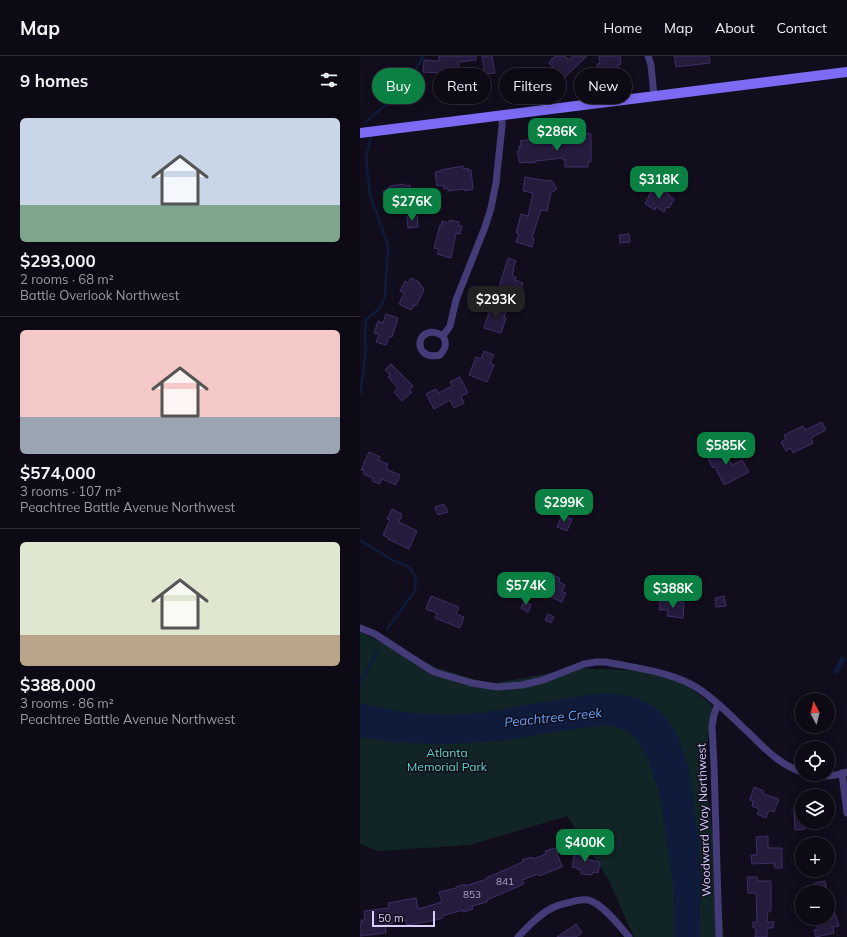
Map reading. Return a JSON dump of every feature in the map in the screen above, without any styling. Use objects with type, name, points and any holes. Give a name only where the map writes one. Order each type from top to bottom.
[{"type":"street","points":[[648,56],[651,64],[654,96]]},
{"type":"street","points":[[360,133],[847,72]]},
{"type":"street","points":[[443,336],[450,326],[456,300],[491,208],[496,183],[502,115]]},
{"type":"street","points":[[360,628],[389,642],[434,672],[472,683],[497,687],[522,685],[543,680],[584,664],[596,662],[606,662],[678,678],[699,688],[733,717],[766,750],[787,766],[795,769]]},
{"type":"street","name":"Woodward Way Northwest","points":[[718,704],[712,726],[719,937]]},
{"type":"street","points":[[844,773],[847,813]]},
{"type":"street","points":[[518,937],[548,910],[560,904],[578,900],[588,900],[598,904],[629,937]]},
{"type":"green space","name":"Atlanta Memorial Park","points":[[360,632],[438,668],[490,684],[576,668],[670,672],[713,706],[704,767],[722,909],[724,937],[634,937],[607,877],[567,816],[470,845],[378,851],[360,844]]},
{"type":"water","points":[[841,656],[846,658],[838,674],[833,672]]},
{"type":"water","name":"Peachtree Creek","points":[[601,693],[631,697],[651,705],[668,720],[681,745],[686,759],[692,788],[700,858],[700,937],[674,937],[673,885],[662,807],[649,762],[637,740],[628,732],[617,727],[604,725],[505,740],[455,744],[393,742],[360,737],[360,703],[400,712],[444,715],[481,713]]},
{"type":"building","points":[[439,56],[476,56],[476,60],[459,62],[458,68],[433,68],[433,73],[425,72],[425,68],[423,68],[424,60],[439,61]]},
{"type":"building","points":[[482,56],[492,56],[495,73],[491,73],[491,68],[484,68]]},
{"type":"building","points":[[555,56],[565,56],[569,60],[573,56],[587,56],[566,76],[566,68],[553,68],[549,62]]},
{"type":"building","points":[[599,56],[620,56],[621,64],[618,65],[618,68],[597,68],[597,64],[600,63]]},
{"type":"building","points":[[674,56],[709,56],[710,63],[676,67]]},
{"type":"building","points":[[582,133],[591,134],[591,162],[588,162],[588,167],[565,167],[565,160],[563,160],[563,158],[520,163],[517,152],[519,151],[519,146],[521,146],[520,141],[540,138],[552,139],[553,149],[565,140],[569,143],[581,144]]},
{"type":"building","points":[[463,166],[463,169],[468,168],[468,171],[471,170],[473,189],[465,191],[465,189],[448,191],[448,188],[444,189],[443,185],[437,186],[435,172]]},
{"type":"building","points":[[525,177],[548,181],[551,180],[557,189],[551,193],[547,211],[541,210],[532,238],[534,239],[532,247],[516,242],[519,234],[516,233],[521,214],[528,216],[533,193],[523,191]]},
{"type":"building","points":[[405,184],[406,186],[410,185],[410,197],[396,200],[396,198],[384,200],[383,191],[390,188],[390,186]]},
{"type":"building","points":[[653,188],[659,192],[660,189],[674,199],[669,208],[666,207],[664,212],[656,207],[655,210],[645,204]]},
{"type":"building","points":[[417,216],[418,227],[408,228],[407,217]]},
{"type":"building","points":[[450,220],[459,222],[458,225],[462,226],[460,234],[456,233],[451,258],[437,254],[439,249],[434,248],[442,221],[449,223]]},
{"type":"building","points":[[629,234],[630,242],[620,243],[619,235]]},
{"type":"building","points":[[508,258],[516,261],[512,276],[516,277],[515,280],[523,283],[517,297],[498,290]]},
{"type":"building","points":[[411,278],[419,282],[424,290],[416,306],[414,305],[411,310],[399,304],[404,293],[400,291],[405,281],[408,283]]},
{"type":"building","points":[[491,307],[506,312],[504,317],[506,318],[501,333],[484,328]]},
{"type":"building","points":[[386,314],[398,318],[392,337],[389,337],[386,345],[376,342],[379,334],[374,333],[378,321],[383,323]]},
{"type":"building","points":[[484,351],[494,355],[490,363],[494,365],[487,382],[469,375],[476,357],[481,359]]},
{"type":"building","points":[[391,364],[413,386],[409,390],[412,392],[402,401],[394,392],[398,388],[388,377],[390,375],[385,370]]},
{"type":"building","points":[[460,377],[468,393],[461,396],[464,403],[454,408],[450,400],[434,409],[426,394],[436,389],[439,393],[452,386],[450,382]]},
{"type":"building","points":[[822,422],[826,430],[811,438],[813,443],[793,453],[791,448],[786,451],[781,442],[786,439],[784,435],[803,426],[805,430]]},
{"type":"building","points":[[722,446],[732,465],[742,460],[749,472],[724,485],[715,467],[713,468],[706,455]]},
{"type":"building","points":[[369,452],[380,457],[378,460],[388,464],[386,469],[400,475],[396,485],[382,479],[380,484],[372,481],[373,478],[363,474],[365,471],[361,470]]},
{"type":"building","points":[[444,504],[448,512],[438,515],[435,507]]},
{"type":"building","points":[[392,509],[402,514],[399,522],[417,531],[409,549],[383,535],[390,520],[387,519]]},
{"type":"building","points":[[562,515],[572,519],[567,531],[557,527]]},
{"type":"building","points":[[543,574],[549,577],[550,574],[560,578],[559,582],[565,585],[562,592],[566,593],[562,602],[531,588],[535,577],[540,579]]},
{"type":"building","points":[[431,596],[459,607],[456,614],[464,617],[460,628],[435,618],[437,613],[426,609]]},
{"type":"building","points":[[724,596],[726,606],[716,607],[715,598]]},
{"type":"building","points":[[524,601],[531,605],[528,612],[521,608]]},
{"type":"building","points":[[660,601],[674,603],[674,601],[684,602],[683,618],[667,616],[668,610],[659,610]]},
{"type":"building","points":[[548,614],[554,617],[551,623],[545,620]]},
{"type":"building","points":[[754,787],[764,791],[763,794],[779,799],[774,812],[769,810],[766,818],[757,814],[759,809],[752,806],[753,801],[750,800]]},
{"type":"building","points":[[794,809],[795,829],[805,829],[795,830]]},
{"type":"building","points":[[768,836],[768,848],[782,848],[782,868],[775,868],[774,863],[752,864],[751,855],[757,855],[756,837]]},
{"type":"building","points":[[576,847],[585,848],[584,859],[600,862],[598,873],[593,872],[592,875],[581,874],[581,870],[572,867]]},
{"type":"building","points":[[555,848],[562,867],[539,876],[538,874],[522,880],[524,884],[487,900],[487,902],[472,906],[473,909],[463,912],[463,910],[442,916],[443,918],[431,921],[407,925],[406,920],[385,925],[386,933],[360,936],[360,923],[362,923],[361,920],[365,920],[364,911],[389,908],[388,903],[416,898],[418,909],[442,902],[439,892],[487,879],[486,878],[523,862],[522,860],[532,857],[533,859],[546,854],[545,851]]},
{"type":"building","points":[[747,877],[757,877],[758,881],[771,881],[771,911],[768,911],[767,922],[774,922],[773,928],[767,928],[767,937],[755,937],[756,928],[753,928],[753,922],[757,922],[756,893],[748,893]]},
{"type":"building","points":[[825,881],[826,885],[815,885],[815,883]]},
{"type":"building","points":[[836,916],[839,926],[833,927],[834,933],[816,937],[814,930],[818,929],[817,925],[835,925]]},
{"type":"building","points":[[576,924],[582,933],[576,937],[557,937]]},
{"type":"waterway","points":[[367,121],[408,85],[423,56]]},
{"type":"waterway","points":[[360,394],[366,348],[366,320],[380,308],[385,296],[388,245],[370,195],[366,158],[371,137]]},
{"type":"waterway","points":[[360,540],[392,560],[407,566],[411,569],[416,578],[415,591],[387,629]]},
{"type":"waterway","points":[[360,682],[378,652]]}]
